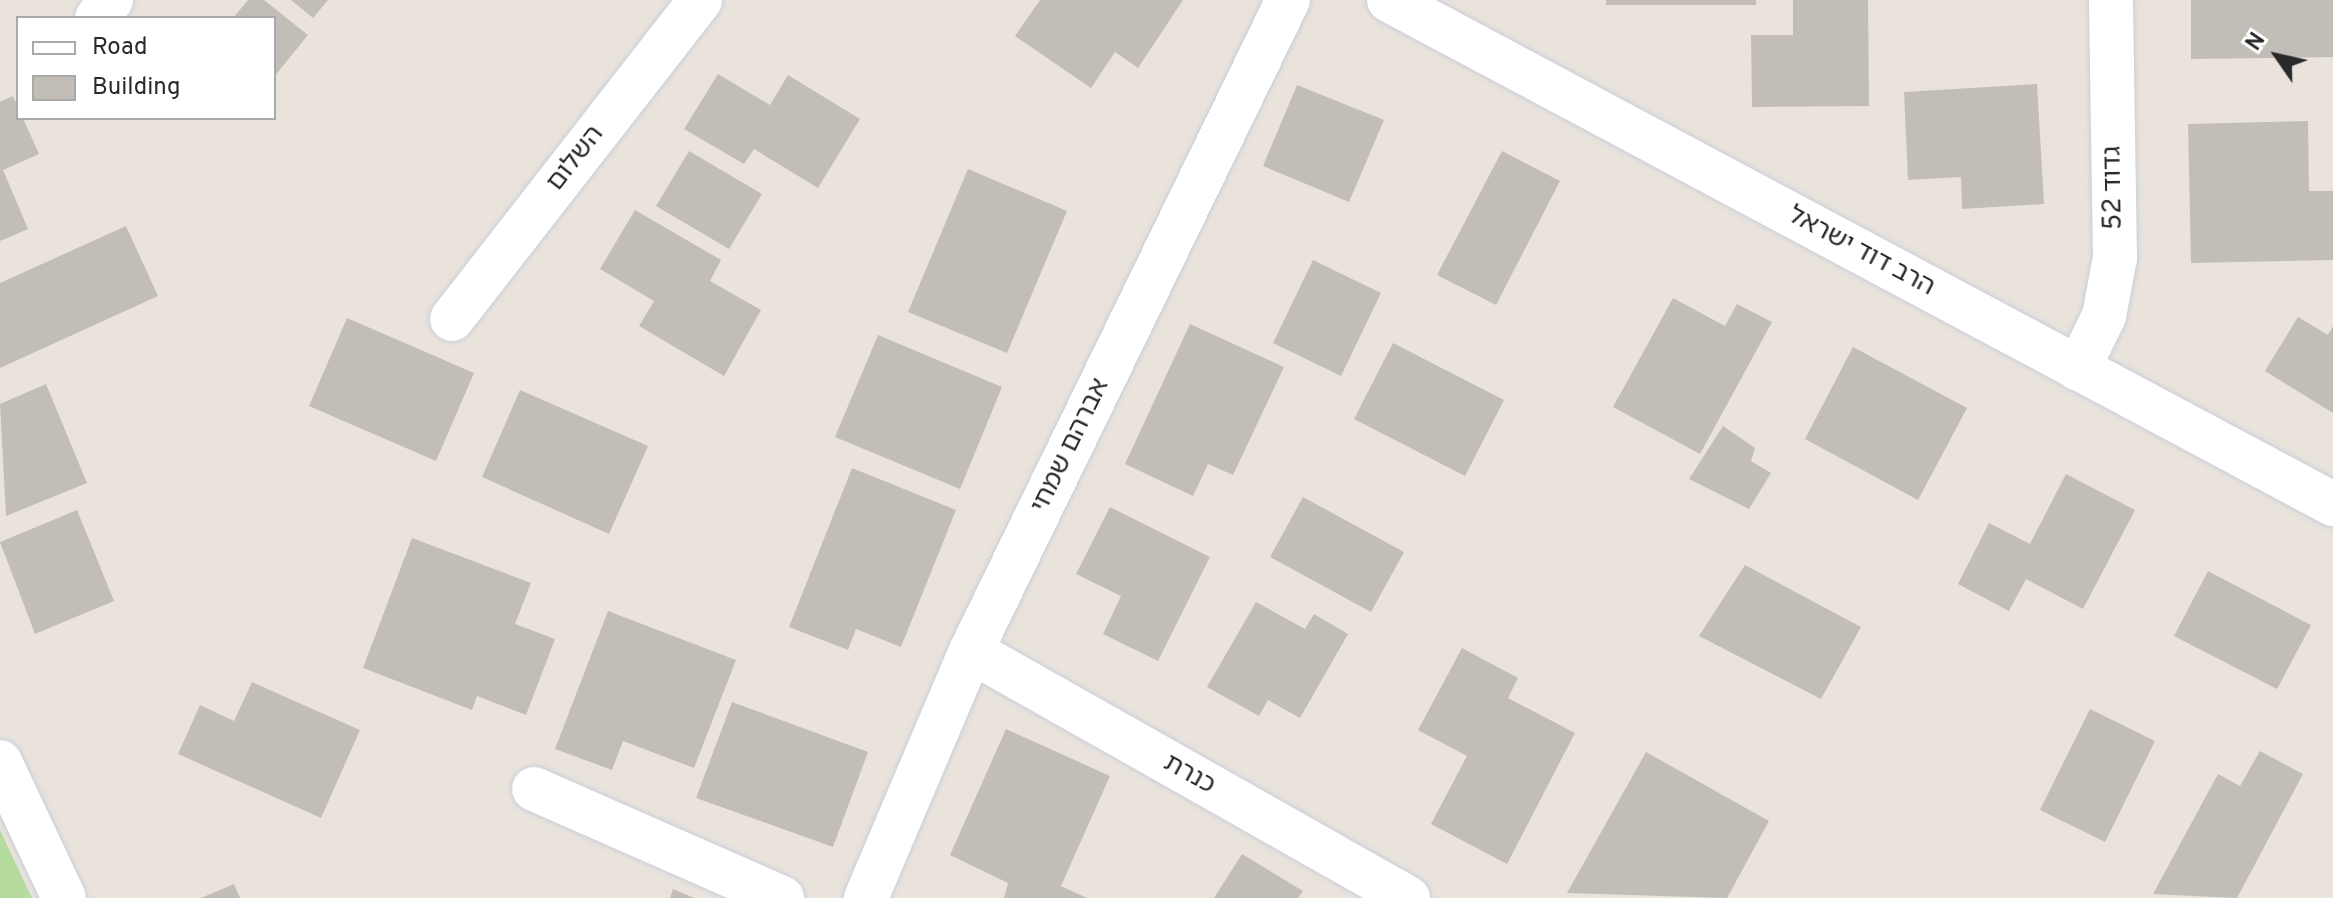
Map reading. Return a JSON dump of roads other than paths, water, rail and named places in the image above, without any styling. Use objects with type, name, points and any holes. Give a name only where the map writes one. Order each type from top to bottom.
[{"type":"street","points":[[99,16],[111,0]]},
{"type":"street","name":"השלום","points":[[452,319],[700,0]]},
{"type":"street","name":"אברהם שמחי","points":[[866,898],[971,651],[1288,0]]},
{"type":"street","name":"הרב דוד ישראל","points":[[1389,0],[1446,13],[2078,369],[2333,504]]},
{"type":"street","name":"גדוד 52","points":[[2078,369],[2104,316],[2115,258],[2111,0]]},
{"type":"street","name":"כנרת","points":[[971,651],[1408,898]]},
{"type":"street","points":[[0,762],[64,898]]},
{"type":"street","points":[[534,789],[782,898]]}]
